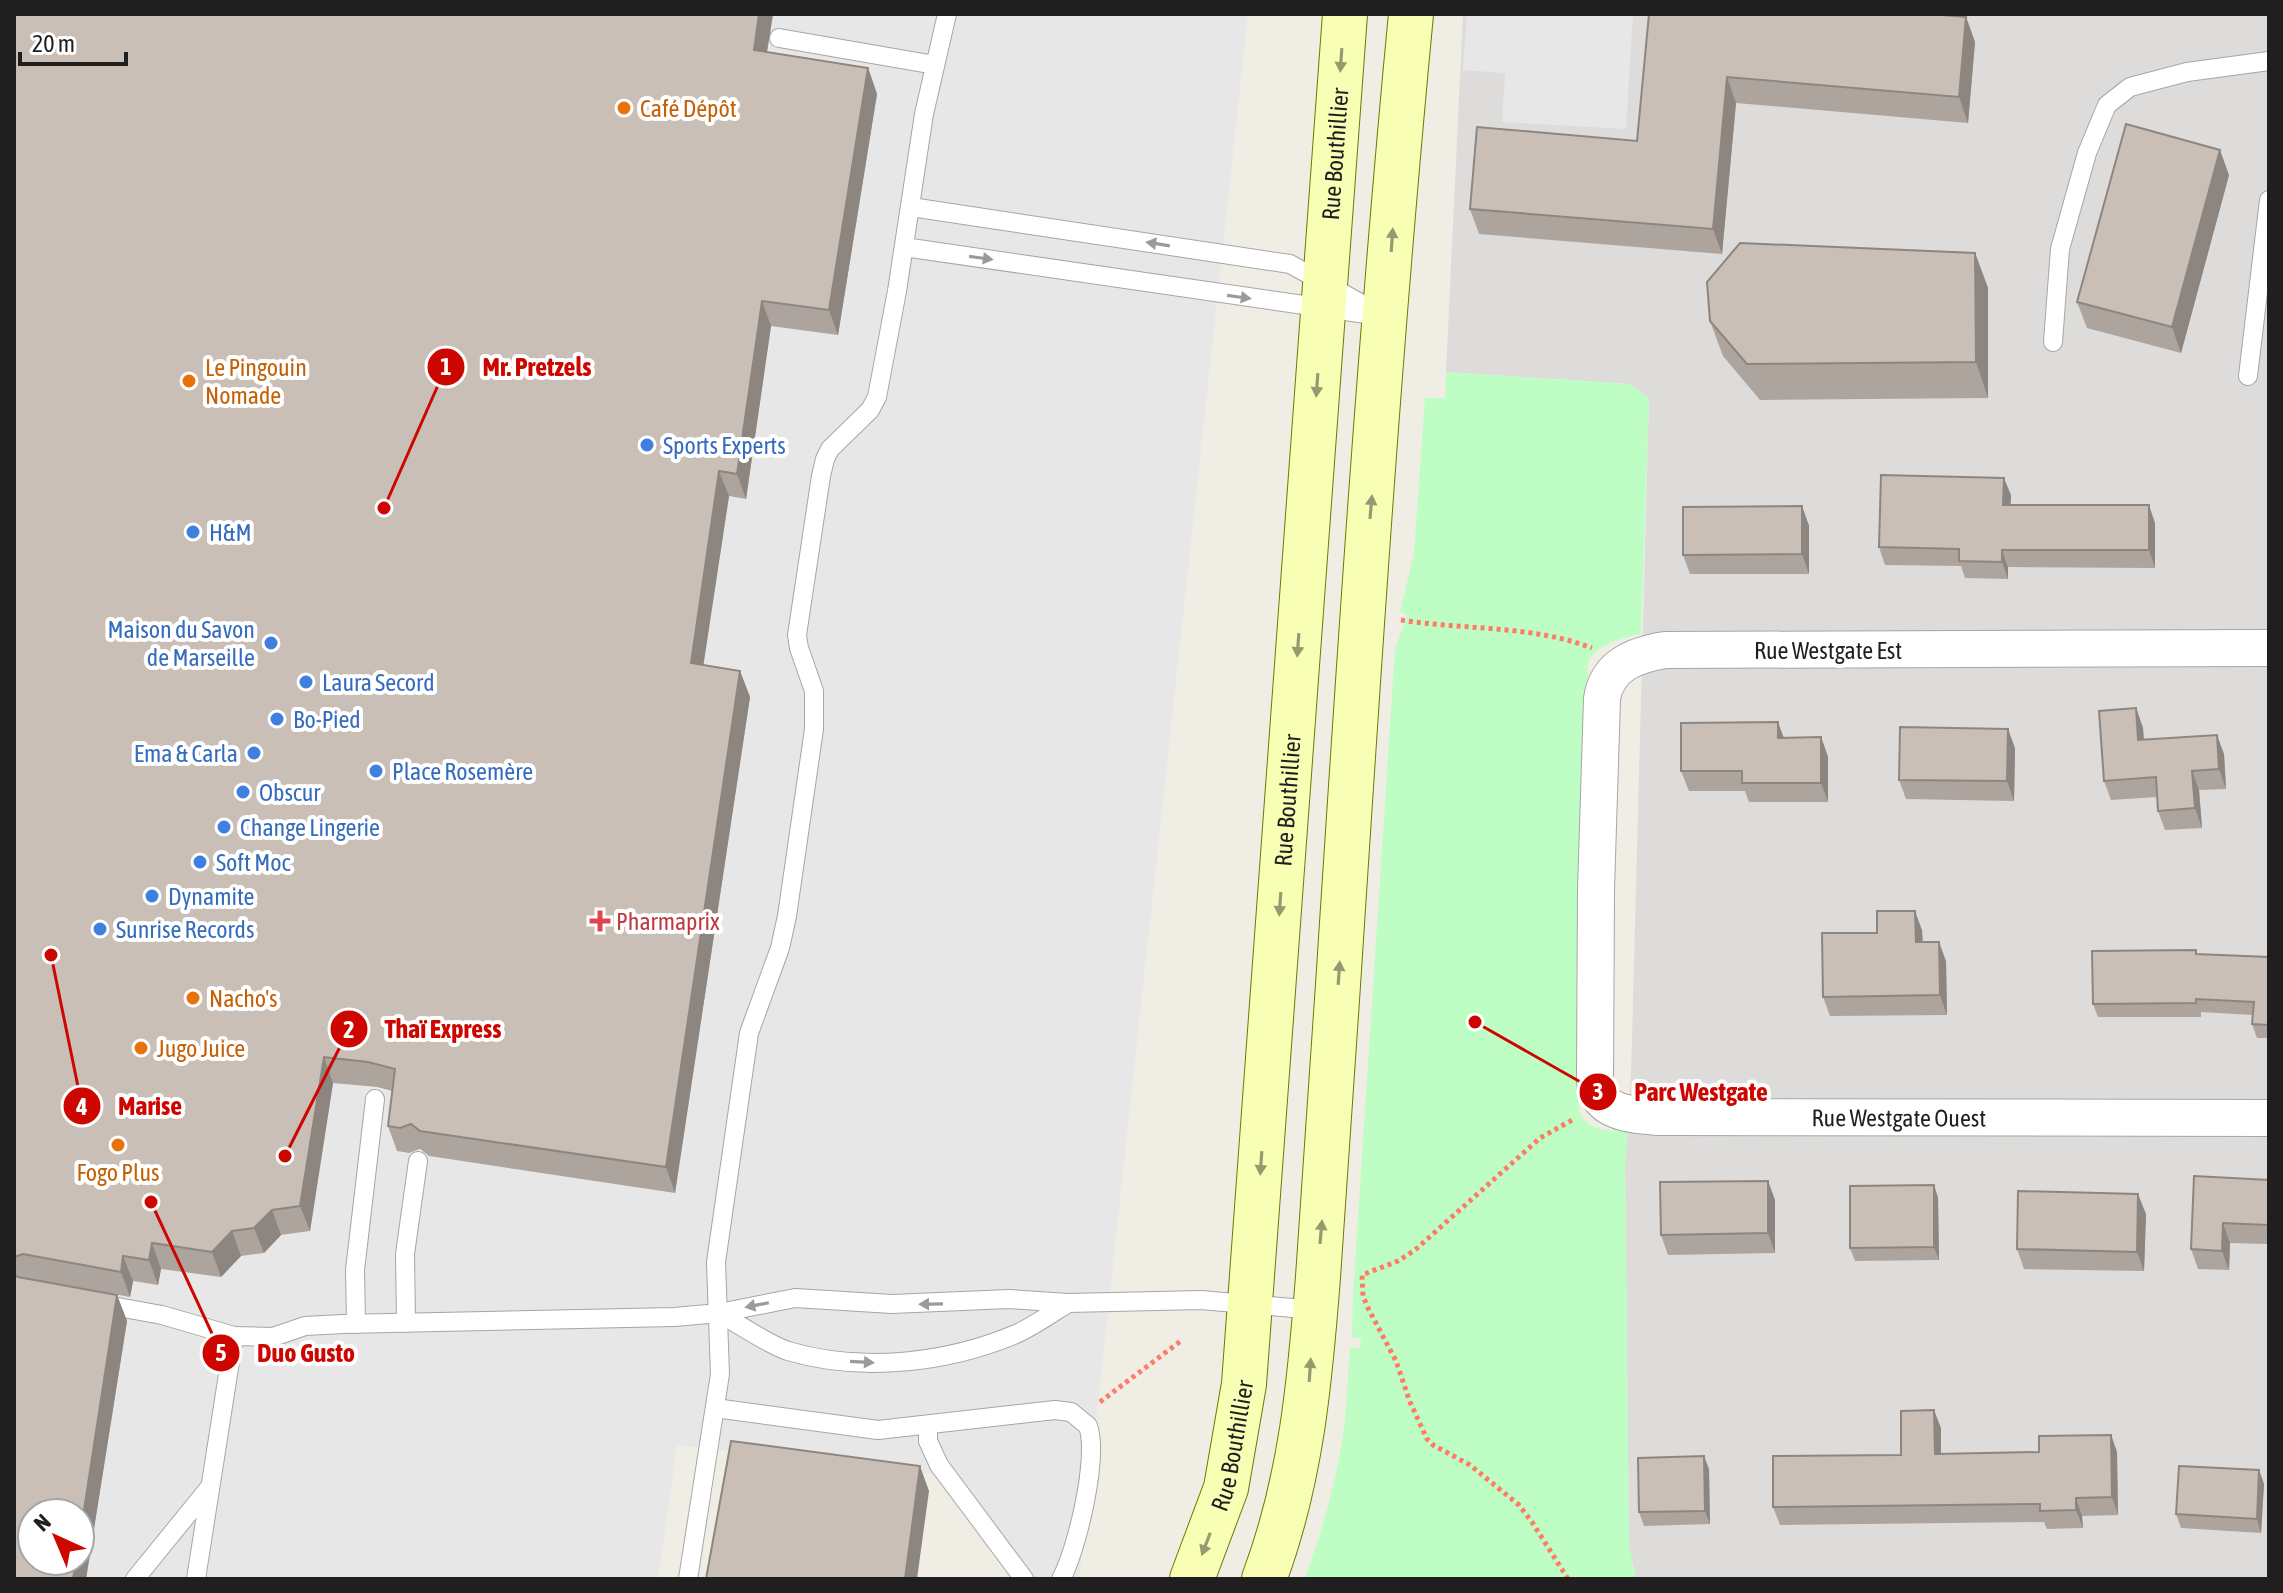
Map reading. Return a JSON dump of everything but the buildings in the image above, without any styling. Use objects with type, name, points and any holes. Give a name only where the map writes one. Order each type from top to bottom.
[{"type":"street","name":"Rue Bouthillier","points":[[1192,1579],[1226,1488],[1234,1451],[1251,1304],[1345,14]]},
{"type":"street","points":[[1264,1579],[1296,1473],[1306,1410],[1361,644],[1411,14]]},
{"type":"street","name":"Rue Westgate Est","points":[[1596,889],[1604,690],[1618,666],[1636,656],[1665,650],[2269,648]]},
{"type":"street","name":"Rue Westgate Ouest","points":[[1596,889],[1596,1088],[1597,1095],[1605,1104],[1623,1112],[1682,1118],[2269,1118]]},
{"type":"lane","points":[[688,1579],[720,1374],[716,1262],[749,1033],[780,948],[787,916],[814,729],[814,691],[797,635],[821,476],[830,449],[870,410],[877,397],[911,207],[924,114],[947,14]]},
{"type":"lane","points":[[779,38],[935,65]]},
{"type":"lane","points":[[2053,342],[2060,249],[2087,153],[2107,105],[2130,87],[2144,83],[2187,72],[2269,61]]},
{"type":"lane","points":[[2248,376],[2269,200]]},
{"type":"lane","points":[[911,207],[1290,264],[1323,295]]},
{"type":"lane","points":[[904,247],[1323,295],[1386,317]]},
{"type":"lane","points":[[356,1324],[355,1270],[375,1099]]},
{"type":"lane","points":[[406,1323],[405,1254],[418,1161]]},
{"type":"lane","points":[[88,1302],[162,1315],[234,1336],[273,1337],[305,1326],[674,1317],[719,1313],[795,1298],[892,1304],[1009,1299],[1068,1303],[1201,1300],[1315,1310]]},
{"type":"lane","points":[[719,1313],[785,1350],[832,1359],[896,1362],[947,1356],[1018,1333],[1068,1303]]},
{"type":"lane","points":[[196,1579],[234,1336]]},
{"type":"lane","points":[[715,1408],[878,1430],[1065,1410],[1081,1418],[1088,1426],[1091,1444],[1085,1502],[1073,1552],[1061,1579]]},
{"type":"lane","points":[[928,1426],[928,1441],[939,1465],[1024,1579]]},
{"type":"lane","points":[[135,1579],[210,1486]]},
{"type":"path","points":[[1400,620],[1547,636],[1592,647]]},
{"type":"path","points":[[1568,1579],[1519,1505],[1470,1465],[1427,1439],[1396,1361],[1363,1296],[1362,1275],[1398,1261],[1415,1250],[1540,1138],[1582,1117]]},
{"type":"path","points":[[1116,1388],[1182,1340]]},
{"type":"shaded area","points":[[773,14],[1248,14],[1079,1579],[1002,1579],[1007,1573],[936,1474],[677,1445],[658,1579],[86,1579],[96,1577],[96,1516],[125,1332],[17,1315],[24,1265],[158,1285],[161,1269],[228,1269],[243,1256],[264,1253],[279,1236],[310,1231],[337,1059],[370,1063],[367,1088],[404,1094],[397,1152],[675,1192],[700,689],[729,496],[746,499],[771,326],[839,334],[763,76]]},
{"type":"shaded area","points":[[1463,14],[2269,14],[2269,1579],[1636,1579],[1629,1546],[1625,1165],[1631,1075],[1649,398],[1630,384],[1446,372]]},
{"type":"shaded area","points":[[1467,14],[1633,14],[1626,129],[1502,122],[1505,73],[1463,70]]},
{"type":"green space","points":[[1446,372],[1630,384],[1649,398],[1641,634],[1605,645],[1588,661],[1579,878],[1579,1111],[1593,1126],[1628,1131],[1625,1165],[1629,1546],[1636,1579],[1305,1579],[1337,1467],[1344,1428],[1350,1347],[1360,1348],[1361,1338],[1352,1337],[1353,1294],[1395,649],[1407,616],[1400,611],[1414,554],[1425,398],[1445,398]]},
{"type":"place","name":"Café Dépôt","points":[[624,108]]},
{"type":"place","name":"Le Pingouin Nomade","points":[[189,381]]},
{"type":"place","name":"Sports Experts","points":[[647,445]]},
{"type":"place","name":"Mr. Pretzels","points":[[384,508]]},
{"type":"place","name":"H&M","points":[[193,532]]},
{"type":"place","name":"Maison du Savon de Marseille","points":[[271,643]]},
{"type":"place","name":"Laura Secord","points":[[306,682]]},
{"type":"place","name":"Bo-Pied","points":[[277,719]]},
{"type":"place","name":"Ema & Carla","points":[[254,753]]},
{"type":"place","name":"Place Rosemère","points":[[376,771]]},
{"type":"place","name":"Obscur","points":[[243,792]]},
{"type":"place","name":"Change Lingerie","points":[[224,827]]},
{"type":"place","name":"Soft Moc","points":[[200,862]]},
{"type":"place","name":"Dynamite","points":[[152,896]]},
{"type":"place","name":"Pharmaprix","points":[[600,921]]},
{"type":"place","name":"Sunrise Records","points":[[100,929]]},
{"type":"place","name":"Marise","points":[[51,955]]},
{"type":"place","name":"Nacho's","points":[[193,998]]},
{"type":"place","name":"Parc Westgate","points":[[1475,1022]]},
{"type":"place","name":"Jugo Juice","points":[[141,1048]]},
{"type":"place","name":"Fogo Plus","points":[[118,1145]]},
{"type":"place","name":"Thaï Express","points":[[285,1156]]},
{"type":"place","name":"Duo Gusto","points":[[151,1202]]}]
